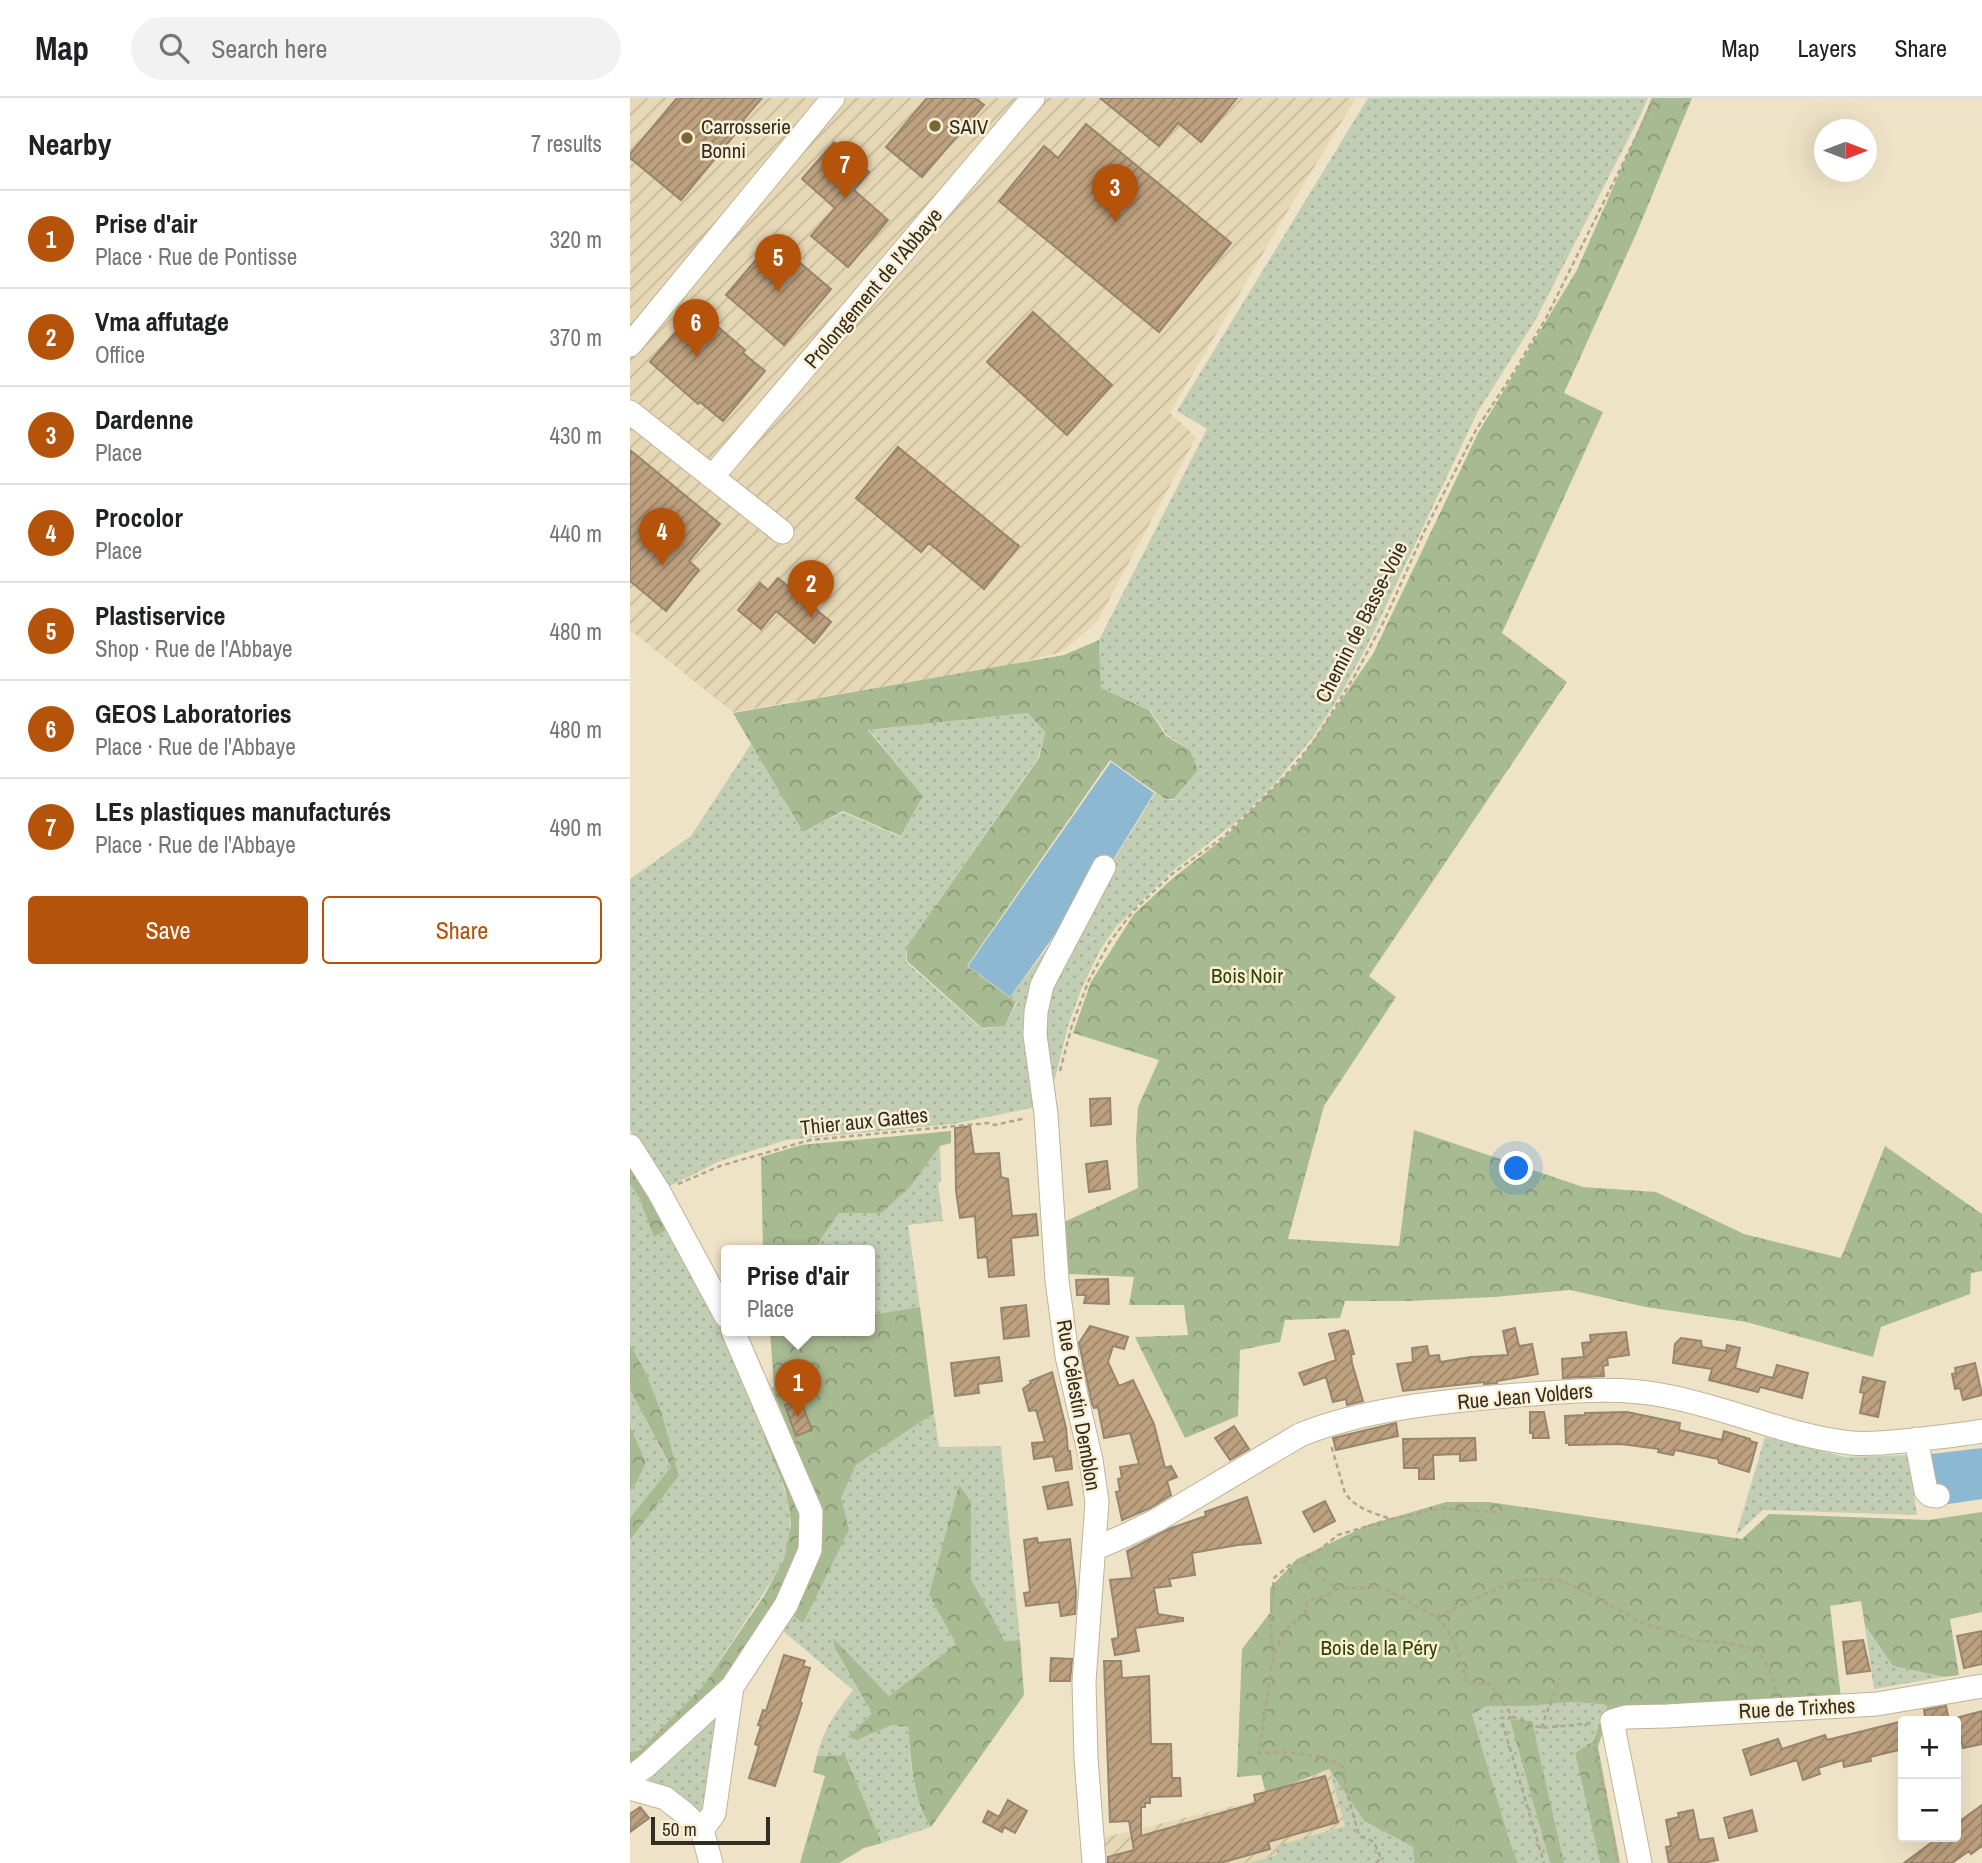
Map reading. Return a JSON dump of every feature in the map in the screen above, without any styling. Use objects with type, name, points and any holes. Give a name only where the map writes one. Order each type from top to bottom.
[{"type":"street","points":[[630,345],[834,98]]},
{"type":"street","name":"Prolongement de l'Abbaye","points":[[712,477],[1033,98]]},
{"type":"street","points":[[630,412],[782,531]]},
{"type":"street","name":"Rue Célestin Demblon","points":[[1094,1863],[1084,1682],[1097,1502],[1091,1460],[1068,1356],[1057,1280],[1046,1114],[1035,1035],[1036,1012],[1042,985],[1104,867]]},
{"type":"street","points":[[630,1146],[659,1192],[721,1307]]},
{"type":"street","points":[[630,1778],[732,1687],[786,1605],[810,1550],[811,1512],[735,1336]]},
{"type":"street","name":"Rue Jean Volders","points":[[1094,1549],[1157,1520],[1291,1440],[1326,1426],[1410,1407],[1592,1390],[1634,1391],[1690,1401],[1806,1434],[1851,1443],[1869,1444],[1982,1431]]},
{"type":"street","points":[[1916,1439],[1926,1491],[1930,1495],[1938,1496]]},
{"type":"street","name":"Rue de Trixhes","points":[[1612,1721],[1626,1717],[1877,1704],[1982,1686]]},
{"type":"street","points":[[702,1830],[714,1813],[732,1687]]},
{"type":"street","points":[[1612,1721],[1640,1863]]},
{"type":"street","points":[[630,1788],[665,1798],[683,1812],[702,1830],[711,1863]]},
{"type":"path","name":"Chemin de Basse-Voie","points":[[1060,1071],[1072,1025],[1089,979],[1109,943],[1133,909],[1172,874],[1222,838],[1286,776],[1314,741],[1354,677],[1385,619],[1424,532],[1476,430],[1514,372],[1572,268],[1653,98]]},
{"type":"path","name":"Thier aux Gattes","points":[[659,1192],[720,1166],[810,1140],[988,1123],[995,1125],[1046,1114]]},
{"type":"path","points":[[1326,1426],[1345,1493],[1355,1505],[1391,1520]]},
{"type":"path","points":[[1376,1863],[1381,1858],[1374,1842],[1359,1835],[1343,1767],[1325,1757],[1282,1752],[1259,1753],[1274,1652],[1270,1629],[1273,1578],[1292,1563],[1304,1562],[1338,1535],[1444,1508],[1501,1513]]},
{"type":"path","points":[[1304,1562],[1337,1589]]},
{"type":"path","points":[[1436,1617],[1514,1581],[1561,1581],[1597,1597],[1641,1623],[1694,1640],[1729,1643],[1758,1650],[1769,1668],[1781,1709]]},
{"type":"path","points":[[1274,1652],[1289,1626],[1306,1614],[1305,1606],[1308,1600],[1328,1595],[1337,1589],[1382,1587],[1444,1623],[1457,1648],[1467,1683],[1490,1684],[1513,1717]]},
{"type":"path","points":[[1541,1728],[1560,1679]]},
{"type":"path","points":[[1544,1863],[1501,1718],[1513,1717],[1541,1728],[1612,1721]]},
{"type":"shaded area","points":[[630,98],[1356,98],[1170,413],[1196,437],[1097,622],[1062,652],[987,671],[733,712],[630,630]]},
{"type":"shaded area","points":[[1329,1769],[1346,1826],[1277,1846],[1277,1855],[1249,1863],[1102,1863],[1097,1839],[1250,1802]]},
{"type":"green space","points":[[1368,98],[1648,98],[1536,319],[1477,413],[1367,646],[1342,692],[1313,737],[1277,781],[1240,819],[1170,873],[1116,927],[1100,950],[1081,990],[1068,1026],[1055,1079],[1037,1080],[1041,1106],[953,1124],[786,1140],[720,1161],[666,1188],[630,1130],[630,879],[691,836],[751,744],[803,832],[843,812],[901,837],[923,796],[869,730],[1028,713],[1045,732],[1038,758],[907,946],[906,962],[982,1029],[1005,1026],[1017,1003],[1010,997],[1073,914],[1087,904],[1155,793],[1164,799],[1174,800],[1198,770],[1190,750],[1167,735],[1150,710],[1101,688],[1099,640],[1207,429],[1177,411]]},
{"type":"green space","name":"Bois Noir","points":[[1652,98],[1692,98],[1637,232],[1564,393],[1603,412],[1502,633],[1567,682],[1369,976],[1396,997],[1324,1106],[1288,1239],[1399,1246],[1414,1130],[1583,1187],[1656,1192],[1744,1234],[1841,1258],[1885,1146],[1982,1214],[1982,1271],[1971,1273],[1970,1294],[1881,1327],[1873,1357],[1746,1322],[1646,1307],[1570,1290],[1495,1297],[1345,1301],[1340,1318],[1285,1320],[1280,1342],[1240,1350],[1238,1416],[1185,1438],[1135,1337],[1188,1335],[1184,1305],[1129,1305],[1134,1277],[1069,1274],[1062,1223],[1138,1188],[1138,1107],[1159,1060],[1073,1033],[1091,982],[1134,914],[1173,878],[1223,839],[1297,764],[1373,654],[1478,433],[1577,270]]},
{"type":"green space","points":[[1099,640],[1101,688],[1149,710],[1166,736],[1190,750],[1198,770],[1174,799],[1165,799],[1110,760],[967,966],[1016,1002],[1005,1026],[982,1028],[907,961],[907,946],[1039,758],[1045,732],[1028,713],[868,730],[923,796],[901,836],[843,811],[803,832],[733,713],[1064,655]]},
{"type":"green space","points":[[951,1131],[951,1143],[940,1146],[911,1186],[881,1213],[839,1213],[817,1245],[763,1245],[761,1157],[801,1145]]},
{"type":"green space","points":[[940,1146],[941,1182],[938,1183],[943,1221],[908,1225],[920,1307],[875,1314],[875,1245],[817,1245],[839,1213],[911,1186]]},
{"type":"green space","points":[[630,1164],[670,1228],[654,1237],[640,1199],[630,1184]]},
{"type":"green space","points":[[630,1184],[640,1199],[654,1236],[670,1228],[721,1320],[721,1336],[729,1336],[767,1427],[766,1442],[785,1491],[790,1530],[778,1571],[703,1686],[640,1750],[630,1752],[630,1540],[679,1476],[662,1414],[646,1373],[630,1344]]},
{"type":"green space","points":[[920,1307],[934,1413],[856,1465],[841,1498],[849,1530],[803,1623],[789,1612],[813,1491],[772,1388],[770,1336],[875,1336],[875,1314]]},
{"type":"green space","points":[[630,1344],[646,1373],[662,1414],[679,1476],[630,1540],[630,1518],[671,1467],[630,1390]]},
{"type":"green space","points":[[630,1390],[671,1468],[630,1518],[630,1491],[646,1462],[630,1426]]},
{"type":"green space","points":[[934,1413],[939,1447],[1001,1446],[1020,1640],[1005,1641],[971,1579],[971,1502],[929,1595],[956,1644],[889,1696],[833,1640],[872,1713],[848,1737],[857,1740],[892,1725],[908,1727],[916,1791],[924,1816],[931,1827],[882,1843],[845,1755],[817,1756],[831,1721],[853,1690],[777,1626],[789,1612],[803,1622],[841,1498],[856,1465]]},
{"type":"green space","points":[[630,1426],[646,1462],[630,1491]]},
{"type":"green space","points":[[767,1427],[803,1513],[805,1547],[781,1605],[728,1685],[630,1767],[630,1752],[640,1750],[703,1686],[764,1596],[784,1559],[791,1525],[789,1509],[785,1489],[764,1438]]},
{"type":"green space","points":[[1765,1437],[1845,1457],[1908,1455],[1917,1515],[1763,1510],[1736,1535]]},
{"type":"green space","points":[[959,1485],[971,1502],[971,1579],[1005,1641],[1020,1640],[1024,1695],[931,1827],[924,1816],[916,1791],[908,1727],[892,1725],[857,1740],[848,1737],[872,1713],[835,1648],[833,1638],[889,1696],[956,1644],[929,1595]]},
{"type":"green space","name":"Bois de la Péry","points":[[1446,1502],[1489,1502],[1742,1539],[1769,1514],[1929,1520],[1982,1512],[1982,1612],[1950,1619],[1959,1675],[1944,1677],[1893,1666],[1865,1626],[1861,1601],[1830,1606],[1841,1698],[1610,1709],[1598,1747],[1620,1863],[1600,1863],[1575,1753],[1593,1741],[1608,1705],[1575,1702],[1487,1706],[1472,1714],[1518,1863],[1414,1863],[1413,1847],[1364,1821],[1329,1769],[1266,1794],[1261,1775],[1237,1777],[1242,1649],[1270,1613],[1270,1588],[1297,1559],[1368,1525]]},
{"type":"green space","points":[[1865,1627],[1893,1666],[1943,1677],[1874,1689]]},
{"type":"green space","points":[[1575,1702],[1609,1705],[1593,1741],[1575,1753],[1600,1863],[1564,1863],[1532,1722],[1511,1720],[1550,1863],[1518,1863],[1472,1714],[1487,1706]]},
{"type":"green space","points":[[712,1718],[718,1721],[702,1814],[652,1784],[649,1776]]},
{"type":"green space","points":[[1510,1719],[1532,1721],[1564,1863],[1550,1863]]},
{"type":"green space","points":[[845,1755],[882,1843],[864,1848],[839,1863],[800,1863],[825,1776],[813,1772],[817,1756]]},
{"type":"green space","points":[[1329,1769],[1364,1821],[1413,1847],[1414,1863],[1249,1863],[1277,1855],[1276,1846],[1345,1826]]},
{"type":"water","points":[[1111,762],[1154,793],[1097,886],[1089,887],[1010,997],[968,966]]},
{"type":"water","points":[[1982,1448],[1982,1499],[1937,1503],[1914,1456]]},
{"type":"building","name":"Carrosserie Bonni","points":[[677,98],[762,98],[681,200],[630,158],[630,154]]},
{"type":"building","name":"SAIV","points":[[927,98],[975,98],[984,105],[922,177],[886,147]]},
{"type":"building","points":[[1100,98],[1237,98],[1201,142],[1178,123],[1159,146]]},
{"type":"building","points":[[1086,124],[1231,243],[1159,332],[999,201],[1044,146],[1058,158]]},
{"type":"building","points":[[834,142],[869,172],[854,190],[888,220],[848,267],[811,236],[835,208],[802,179]]},
{"type":"building","points":[[773,240],[831,289],[784,345],[726,295]]},
{"type":"building","points":[[696,308],[765,371],[723,421],[700,402],[698,404],[650,362]]},
{"type":"building","points":[[1033,312],[1112,385],[1067,435],[987,362]]},
{"type":"building","points":[[898,447],[1019,546],[984,589],[929,543],[921,552],[856,498]]},
{"type":"building","points":[[630,450],[720,524],[689,561],[699,570],[666,611],[630,581]]},
{"type":"building","points":[[778,578],[831,622],[814,643],[776,611],[761,629],[738,610],[760,583],[768,590]]},
{"type":"building","points":[[1110,1098],[1111,1124],[1091,1126],[1090,1099]]},
{"type":"building","points":[[970,1126],[974,1154],[999,1153],[1001,1177],[1008,1179],[1012,1216],[1036,1214],[1038,1235],[1011,1238],[1014,1275],[989,1277],[987,1257],[978,1258],[975,1216],[960,1218],[956,1191],[955,1128]]},
{"type":"building","points":[[1107,1161],[1110,1189],[1089,1192],[1086,1164]]},
{"type":"building","points":[[1108,1279],[1109,1304],[1084,1303],[1086,1295],[1077,1295],[1076,1280]]},
{"type":"building","points":[[1026,1305],[1029,1336],[1004,1339],[1001,1308]]},
{"type":"building","points":[[1090,1326],[1128,1337],[1124,1349],[1113,1346],[1108,1362],[1119,1386],[1133,1380],[1154,1424],[1165,1468],[1171,1466],[1177,1477],[1167,1481],[1171,1495],[1122,1520],[1116,1492],[1120,1491],[1120,1467],[1139,1464],[1130,1433],[1104,1438],[1098,1407],[1094,1408],[1092,1404],[1079,1343]]},
{"type":"building","points":[[1515,1328],[1519,1346],[1532,1344],[1538,1374],[1497,1383],[1403,1391],[1397,1364],[1413,1362],[1412,1348],[1427,1346],[1429,1356],[1439,1355],[1440,1362],[1508,1355],[1503,1331]]},
{"type":"building","points":[[1348,1331],[1354,1354],[1351,1354],[1352,1363],[1363,1401],[1347,1405],[1346,1399],[1333,1402],[1326,1377],[1304,1385],[1299,1373],[1336,1360],[1329,1334]]},
{"type":"building","points":[[1626,1332],[1629,1355],[1607,1358],[1608,1365],[1603,1366],[1604,1376],[1563,1378],[1562,1359],[1584,1357],[1582,1343],[1591,1342],[1590,1335]]},
{"type":"building","points":[[1681,1338],[1701,1341],[1702,1347],[1726,1351],[1727,1345],[1740,1348],[1735,1368],[1773,1378],[1777,1365],[1808,1373],[1802,1398],[1760,1387],[1758,1392],[1709,1380],[1712,1369],[1673,1363],[1675,1344]]},
{"type":"building","points":[[999,1357],[1002,1381],[978,1384],[979,1393],[955,1396],[951,1363]]},
{"type":"building","points":[[1975,1363],[1982,1395],[1963,1400],[1960,1388],[1955,1389],[1952,1374],[1956,1373],[1955,1368]]},
{"type":"building","points":[[1052,1372],[1066,1428],[1072,1469],[1056,1471],[1053,1456],[1034,1459],[1032,1443],[1045,1442],[1036,1410],[1029,1411],[1023,1389],[1030,1381]]},
{"type":"building","points":[[1863,1377],[1885,1382],[1878,1417],[1860,1413],[1864,1393],[1860,1392]]},
{"type":"building","points":[[800,1399],[812,1430],[796,1436],[785,1405]]},
{"type":"building","points":[[1530,1412],[1544,1412],[1549,1438],[1533,1438],[1533,1433],[1530,1433]]},
{"type":"building","points":[[1627,1412],[1680,1423],[1679,1430],[1722,1440],[1724,1431],[1750,1439],[1757,1443],[1749,1472],[1719,1463],[1718,1459],[1675,1450],[1673,1455],[1658,1452],[1659,1449],[1621,1444],[1566,1443],[1565,1416]]},
{"type":"building","points":[[1396,1423],[1398,1436],[1336,1450],[1333,1438]]},
{"type":"building","points":[[1234,1426],[1249,1449],[1230,1460],[1215,1438]]},
{"type":"building","points":[[1475,1438],[1476,1460],[1460,1461],[1460,1454],[1433,1455],[1434,1479],[1419,1479],[1419,1468],[1404,1468],[1403,1439]]},
{"type":"building","points":[[1068,1482],[1072,1505],[1048,1509],[1043,1487]]},
{"type":"building","points":[[1247,1497],[1261,1543],[1192,1553],[1195,1575],[1169,1579],[1171,1586],[1154,1588],[1158,1614],[1183,1618],[1183,1621],[1135,1628],[1139,1651],[1115,1655],[1112,1639],[1118,1638],[1118,1632],[1110,1580],[1132,1578],[1127,1551],[1171,1528],[1206,1516],[1205,1512]]},
{"type":"building","points":[[1325,1501],[1335,1521],[1314,1532],[1303,1512]]},
{"type":"building","points":[[1037,1538],[1038,1543],[1070,1539],[1076,1592],[1075,1614],[1061,1616],[1059,1602],[1026,1606],[1024,1593],[1030,1592],[1024,1540]]},
{"type":"building","points":[[1982,1631],[1982,1664],[1964,1668],[1957,1636]]},
{"type":"building","points":[[1863,1640],[1870,1671],[1847,1674],[1843,1642]]},
{"type":"building","points":[[784,1655],[805,1661],[803,1666],[810,1668],[800,1702],[802,1703],[775,1786],[749,1778],[759,1746],[755,1744],[761,1726],[758,1725],[763,1710],[766,1711]]},
{"type":"building","points":[[1051,1658],[1072,1659],[1070,1681],[1050,1681]]},
{"type":"building","points":[[1104,1661],[1121,1661],[1122,1678],[1149,1676],[1151,1744],[1171,1744],[1172,1778],[1180,1778],[1181,1796],[1150,1797],[1150,1803],[1141,1807],[1141,1836],[1256,1803],[1254,1795],[1325,1776],[1338,1822],[1268,1842],[1270,1849],[1220,1863],[1108,1863],[1108,1857],[1134,1850],[1129,1821],[1110,1822]]},
{"type":"building","points":[[1946,1706],[1948,1716],[1925,1716],[1924,1710]]},
{"type":"building","points":[[1982,1711],[1982,1744],[1963,1748],[1961,1717]]},
{"type":"building","points":[[1898,1722],[1898,1750],[1870,1757],[1871,1761],[1844,1767],[1843,1760],[1818,1768],[1820,1774],[1803,1780],[1797,1760],[1751,1775],[1743,1750],[1778,1739],[1782,1749],[1825,1735],[1827,1740]]},
{"type":"building","points":[[1008,1800],[1027,1811],[1015,1833],[1004,1827],[1002,1832],[983,1822],[988,1811],[999,1817]]},
{"type":"building","points":[[1982,1805],[1982,1846],[1952,1863],[1904,1863],[1932,1842],[1961,1842],[1961,1820]]},
{"type":"building","points":[[640,1807],[649,1818],[630,1832],[630,1814]]},
{"type":"building","points":[[1693,1810],[1699,1840],[1713,1838],[1718,1860],[1669,1863],[1666,1847],[1671,1846],[1666,1820],[1679,1817],[1678,1813]]},
{"type":"building","points":[[1752,1810],[1757,1831],[1729,1838],[1724,1818]]},
{"type":"place","name":"SAIV","points":[[935,126]]},
{"type":"place","name":"Carrosserie Bonni","points":[[687,138]]},
{"type":"place","name":"LEs plastiques manufacturés","points":[[845,199]]},
{"type":"place","name":"Dardenne","points":[[1115,222]]},
{"type":"place","name":"Plastiservice","points":[[778,292]]},
{"type":"place","name":"GEOS Laboratories","points":[[696,357]]},
{"type":"place","name":"Procolor","points":[[662,566]]},
{"type":"place","name":"Vma affutage","points":[[811,618]]},
{"type":"place","name":"Prise d'air","points":[[798,1417]]}]
